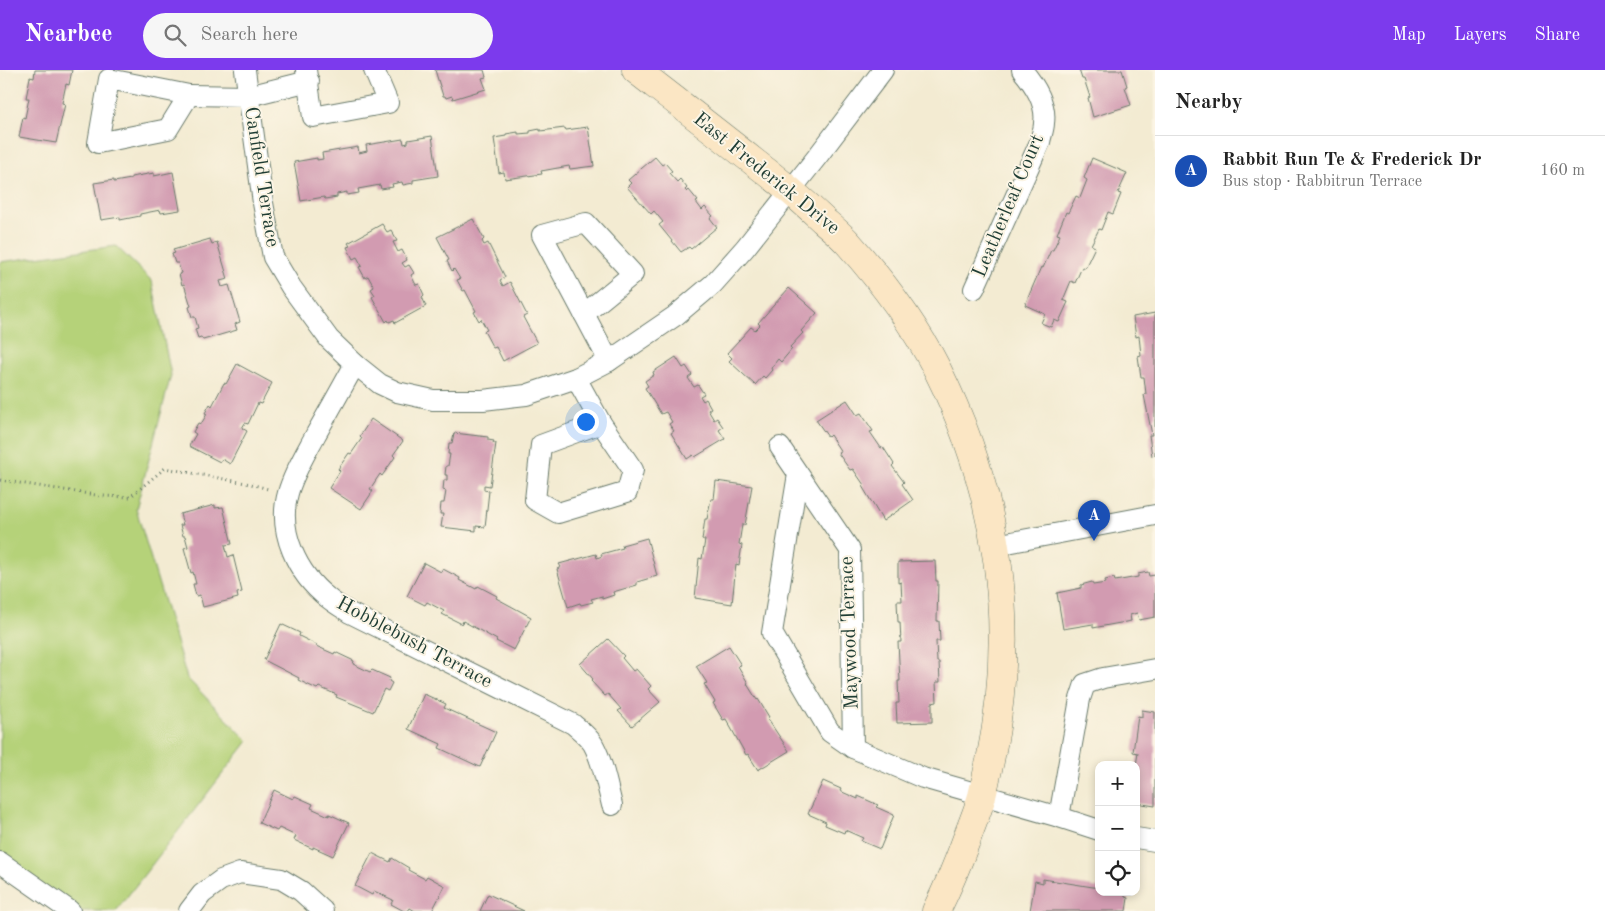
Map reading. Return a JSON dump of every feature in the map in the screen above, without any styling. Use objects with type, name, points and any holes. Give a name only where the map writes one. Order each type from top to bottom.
[{"type":"street","name":"Canfield Terrace","points":[[245,70],[263,203],[273,257],[291,287],[329,339],[355,364],[380,384],[397,392],[433,400],[483,400],[526,395],[576,378],[608,361],[676,316],[714,284],[745,248],[883,70]]},
{"type":"street","points":[[189,95],[168,129],[98,143],[109,79],[189,95],[248,96],[308,76],[313,117],[388,103],[374,70]]},
{"type":"street","name":"East Frederick Drive","points":[[636,70],[791,190],[847,241],[885,287],[914,330],[936,367],[972,450],[986,497],[996,545],[1002,609],[1003,653],[1000,695],[996,733],[982,796],[953,875],[936,911]]},
{"type":"street","name":"Leatherleaf Court","points":[[974,289],[1040,142],[1045,121],[1042,102],[1033,83],[1022,70]]},
{"type":"street","points":[[584,314],[633,274],[586,223],[542,235],[608,361]]},
{"type":"street","name":"Hobblebush Terrace","points":[[355,364],[304,456],[288,494],[285,522],[287,535],[300,565],[312,582],[327,597],[350,613],[573,724],[593,743],[602,767],[612,805]]},
{"type":"street","points":[[576,378],[601,423],[633,470],[627,492],[558,513],[535,500],[541,445],[601,423]]},
{"type":"street","name":"Maywood Terrace","points":[[780,447],[850,550],[853,748]]},
{"type":"street","name":"Maywood Terrace","points":[[798,474],[772,633],[830,732],[853,748],[923,778],[1095,829]]},
{"type":"street","points":[[996,545],[1155,515]]},
{"type":"street","points":[[1060,817],[1080,699],[1085,684],[1104,678],[1155,669]]},
{"type":"street","points":[[1140,839],[1155,841]]},
{"type":"street","points":[[0,862],[70,911]]},
{"type":"street","points":[[189,911],[202,894],[221,880],[240,873],[281,879],[302,891],[323,911]]},
{"type":"path","points":[[0,480],[102,496],[130,497],[165,468],[250,484],[288,494]]},
{"type":"green space","points":[[116,246],[152,281],[171,375],[136,509],[187,678],[248,741],[116,911],[70,911],[0,862],[0,262]]},
{"type":"building","points":[[35,70],[72,70],[69,85],[66,84],[62,103],[65,104],[56,143],[19,137],[29,98],[26,98],[30,77],[34,78]]},
{"type":"building","points":[[435,70],[484,70],[486,77],[482,78],[486,89],[453,99],[452,96],[446,98],[443,96]]},
{"type":"building","points":[[1079,70],[1122,70],[1131,105],[1093,117],[1088,98],[1090,97]]},
{"type":"building","points":[[588,127],[594,166],[570,169],[569,166],[541,171],[542,174],[505,179],[504,172],[499,173],[494,138],[518,132],[518,134],[530,133],[530,131],[540,129],[540,131],[565,128],[566,130]]},
{"type":"building","points":[[432,136],[438,176],[413,180],[413,183],[403,185],[402,182],[392,184],[393,187],[381,189],[380,185],[358,189],[359,193],[347,195],[347,192],[337,194],[337,197],[301,201],[294,162],[317,158],[317,160],[323,159],[322,153],[358,147],[359,153],[367,151],[366,145],[403,139],[404,144],[408,143],[408,140]]},
{"type":"building","points":[[655,157],[662,165],[665,163],[672,171],[669,173],[677,182],[680,179],[687,188],[685,190],[687,192],[689,190],[698,201],[696,202],[702,210],[705,207],[713,216],[710,218],[717,227],[691,249],[689,247],[681,252],[659,225],[663,222],[654,211],[651,214],[627,187],[631,183],[628,180]]},
{"type":"building","points":[[1092,158],[1127,173],[1118,193],[1121,194],[1113,214],[1108,212],[1101,230],[1099,229],[1091,245],[1095,247],[1085,268],[1082,267],[1075,283],[1071,281],[1063,300],[1068,302],[1059,322],[1054,320],[1051,327],[1041,323],[1045,314],[1025,305],[1041,267],[1043,268],[1060,235],[1057,234],[1066,212],[1068,213],[1076,196],[1080,198],[1087,180],[1084,178]]},
{"type":"building","points":[[173,172],[180,210],[161,213],[160,210],[120,220],[120,217],[101,220],[94,183],[114,180],[114,182],[154,173],[154,176]]},
{"type":"building","points":[[473,219],[484,239],[482,241],[484,245],[488,243],[505,277],[500,280],[503,286],[510,282],[527,315],[523,317],[537,343],[503,361],[496,347],[493,348],[484,331],[487,330],[481,319],[479,321],[465,290],[463,291],[457,280],[460,279],[454,269],[452,271],[447,261],[449,260],[437,237]]},
{"type":"building","points":[[382,224],[387,232],[391,230],[397,241],[393,242],[398,252],[402,250],[407,260],[402,263],[405,267],[409,265],[414,273],[411,275],[416,285],[419,284],[426,306],[395,323],[394,320],[386,322],[372,297],[375,295],[371,289],[374,287],[368,276],[365,278],[359,267],[362,266],[357,257],[353,259],[347,247],[350,246],[348,243]]},
{"type":"building","points":[[210,239],[212,244],[217,242],[228,279],[220,281],[222,287],[229,285],[240,322],[235,324],[237,330],[203,340],[201,337],[198,338],[195,329],[198,328],[195,317],[192,317],[189,307],[191,306],[179,274],[181,273],[178,263],[175,263],[172,254],[175,253],[173,250]]},
{"type":"building","points":[[789,288],[817,313],[801,331],[803,333],[790,347],[792,349],[781,362],[778,359],[765,378],[763,376],[755,385],[729,361],[732,358],[727,353],[751,327],[755,330],[760,325],[758,323]]},
{"type":"building","points":[[1155,313],[1155,455],[1152,456],[1149,435],[1152,435],[1144,395],[1146,394],[1144,377],[1141,377],[1138,356],[1141,355],[1139,336],[1136,337],[1133,317]]},
{"type":"building","points":[[676,357],[683,368],[686,366],[692,375],[688,378],[694,387],[698,385],[704,394],[700,396],[703,401],[706,399],[711,408],[708,410],[714,420],[717,418],[723,427],[719,430],[725,439],[695,457],[693,455],[687,459],[671,433],[674,431],[669,424],[672,422],[666,412],[661,414],[645,388],[648,386],[645,381],[654,375],[653,372]]},
{"type":"building","points":[[237,364],[272,383],[261,404],[258,403],[248,424],[245,423],[242,428],[247,431],[230,464],[222,459],[220,462],[189,446],[196,434],[193,432],[198,423],[201,424],[210,404],[212,406]]},
{"type":"building","points":[[847,400],[857,415],[861,413],[873,431],[870,432],[894,464],[892,466],[904,482],[902,484],[913,500],[883,521],[862,486],[864,485],[853,469],[850,470],[838,453],[841,452],[830,435],[828,437],[816,420]]},
{"type":"building","points":[[371,419],[403,441],[382,476],[380,474],[370,489],[373,491],[361,509],[329,488],[340,471],[338,469],[362,438],[360,436]]},
{"type":"building","points":[[454,433],[488,437],[488,440],[496,443],[490,486],[484,485],[484,490],[489,491],[485,527],[476,526],[476,531],[441,527],[443,514],[440,514],[441,503],[444,503],[446,491],[443,490],[444,480],[447,480],[447,475],[445,475],[450,454],[448,454],[449,443],[452,443]]},
{"type":"building","points":[[716,481],[752,486],[745,525],[742,525],[739,544],[742,545],[739,565],[736,564],[732,604],[695,598],[699,558],[702,559],[705,540],[702,540],[705,519],[707,519],[711,499],[714,499]]},
{"type":"building","points":[[215,505],[215,508],[223,507],[232,544],[225,545],[228,557],[233,555],[242,592],[237,593],[238,598],[203,607],[200,595],[196,596],[193,572],[191,573],[184,548],[188,547],[180,525],[183,525],[180,514]]},
{"type":"building","points":[[647,538],[657,576],[637,582],[637,585],[613,592],[614,595],[602,599],[602,596],[591,599],[593,602],[581,605],[580,603],[568,607],[557,569],[561,567],[559,564],[596,554],[597,558],[602,556],[601,554],[623,548],[622,545]]},
{"type":"building","points":[[935,561],[936,581],[938,581],[937,621],[939,621],[940,641],[936,641],[940,682],[936,682],[937,702],[932,703],[932,722],[897,723],[896,703],[899,703],[898,681],[900,681],[898,642],[901,642],[897,601],[902,601],[901,582],[898,583],[898,562]]},
{"type":"building","points":[[424,563],[441,572],[443,569],[476,589],[478,586],[531,617],[514,650],[463,621],[462,624],[442,614],[444,611],[427,602],[425,605],[407,596]]},
{"type":"building","points":[[1148,572],[1149,576],[1155,575],[1155,617],[1139,620],[1137,613],[1130,615],[1131,621],[1093,628],[1093,624],[1063,629],[1057,593],[1081,588],[1081,585],[1092,582],[1093,585],[1106,583],[1105,580],[1114,578],[1115,581],[1138,577],[1138,574]]},
{"type":"building","points":[[281,624],[300,633],[299,636],[316,646],[354,661],[353,664],[370,672],[372,670],[390,678],[389,681],[392,683],[388,691],[384,689],[373,712],[336,697],[337,695],[319,687],[317,689],[298,680],[299,678],[264,660]]},
{"type":"building","points":[[608,639],[624,656],[622,658],[633,671],[636,669],[651,686],[648,689],[660,702],[632,726],[618,711],[621,709],[608,694],[605,696],[591,681],[593,679],[580,664]]},
{"type":"building","points":[[729,646],[741,665],[738,666],[747,684],[789,751],[758,770],[748,754],[746,755],[726,719],[723,720],[704,684],[707,683],[696,666]]},
{"type":"building","points":[[424,694],[446,704],[444,708],[496,732],[480,767],[439,748],[441,744],[408,729]]},
{"type":"building","points":[[1142,710],[1155,712],[1155,806],[1140,804],[1140,761],[1137,761],[1138,753],[1133,752],[1138,716],[1142,717]]},
{"type":"building","points":[[823,781],[858,799],[858,796],[878,805],[876,807],[894,815],[880,849],[861,841],[863,838],[845,830],[844,833],[825,825],[826,822],[808,814]]},
{"type":"building","points":[[274,790],[293,799],[295,796],[313,804],[311,808],[349,823],[333,856],[294,840],[296,836],[279,828],[277,831],[259,823]]},
{"type":"building","points":[[372,853],[390,862],[392,858],[409,868],[408,870],[425,879],[427,876],[445,886],[432,911],[415,911],[410,908],[408,911],[404,911],[391,904],[393,900],[374,891],[372,895],[355,886]]},
{"type":"building","points":[[1043,879],[1095,887],[1095,896],[1125,896],[1128,898],[1126,911],[1030,911],[1035,881],[1043,883]]},
{"type":"building","points":[[488,894],[524,911],[480,911]]},
{"type":"place","name":"Rabbit Run Te & Frederick Dr","points":[[1094,541]]}]
